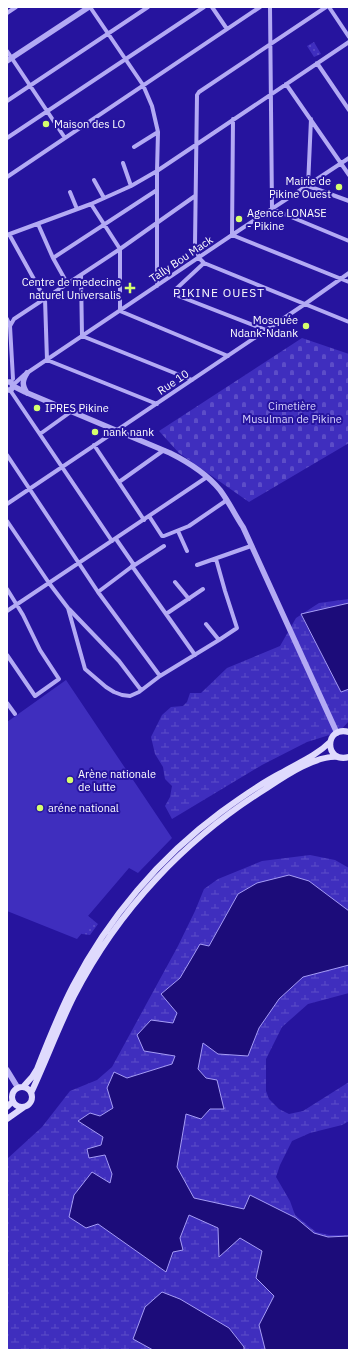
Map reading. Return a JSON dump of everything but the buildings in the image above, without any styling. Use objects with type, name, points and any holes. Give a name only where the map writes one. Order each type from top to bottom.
[{"type":"main road","points":[[24,1107],[16,1105],[13,1101],[13,1094],[32,1077],[37,1069],[56,1021],[84,964],[104,934],[132,897],[168,857],[203,826],[246,794],[321,751],[337,733],[341,731],[349,732]]},
{"type":"main road","points":[[330,742],[331,751],[338,757]]},
{"type":"main road","points":[[7,1119],[31,1102],[31,1093],[71,1002],[90,966],[109,937],[137,900],[172,861],[206,831],[257,794],[324,758],[349,757]]},
{"type":"main road","points":[[20,1088],[28,1089],[31,1093]]},
{"type":"main road","points":[[7,1107],[13,1101]]},
{"type":"street","points":[[7,13],[16,7]]},
{"type":"street","points":[[9,59],[89,7],[143,85],[152,106],[158,132],[156,171],[157,286]]},
{"type":"street","points":[[7,101],[148,7]]},
{"type":"street","points":[[7,138],[204,7]]},
{"type":"street","points":[[212,7],[227,29]]},
{"type":"street","points":[[7,177],[260,7]]},
{"type":"street","points":[[270,7],[272,209],[349,241]]},
{"type":"street","points":[[349,37],[328,7],[199,92],[197,98],[195,196],[195,244],[199,258],[204,263],[349,322]]},
{"type":"street","points":[[156,404],[48,360],[45,299],[8,235],[77,210],[131,186],[156,171],[349,42]]},
{"type":"street","points":[[7,51],[9,59],[30,85],[65,138]]},
{"type":"street","points":[[317,63],[349,110]]},
{"type":"street","points":[[286,84],[349,175]]},
{"type":"street","points":[[234,119],[232,235],[349,282]]},
{"type":"street","points":[[311,119],[308,186],[349,201]]},
{"type":"street","points":[[134,147],[158,132]]},
{"type":"street","name":"Tally Bou Mack","points":[[10,385],[349,158]]},
{"type":"street","points":[[123,163],[131,186]]},
{"type":"street","points":[[94,180],[104,198]]},
{"type":"street","points":[[53,258],[157,190]]},
{"type":"street","points":[[70,192],[77,210]]},
{"type":"street","points":[[10,326],[14,319],[157,224],[195,196]]},
{"type":"street","points":[[91,204],[120,249],[120,312],[228,356]]},
{"type":"street","points":[[38,224],[53,258],[67,283]]},
{"type":"street","points":[[204,263],[176,289],[176,295],[266,330]]},
{"type":"street","name":"Rue 10","points":[[7,504],[349,273]]},
{"type":"street","points":[[81,275],[82,336],[192,380]]},
{"type":"street","points":[[7,319],[10,326],[10,385],[62,467],[195,655]]},
{"type":"street","points":[[26,374],[23,386],[26,393]]},
{"type":"street","points":[[10,385],[164,450],[189,463],[207,477],[220,490],[243,527],[337,733]]},
{"type":"street","points":[[40,434],[72,411]]},
{"type":"street","points":[[94,445],[144,520]]},
{"type":"street","points":[[119,482],[164,450]]},
{"type":"street","points":[[7,455],[80,562],[98,592],[160,676]]},
{"type":"street","points":[[7,611],[207,477]]},
{"type":"street","points":[[150,516],[163,536],[188,526],[227,500]]},
{"type":"street","points":[[7,521],[49,583],[68,608],[119,661],[141,690]]},
{"type":"street","points":[[178,531],[187,551]]},
{"type":"street","points":[[98,592],[133,566],[164,546]]},
{"type":"street","points":[[197,565],[251,546]]},
{"type":"street","points":[[68,608],[85,669],[106,687],[122,696],[130,696],[235,630],[237,625],[216,559]]},
{"type":"street","points":[[175,582],[189,599]]},
{"type":"street","points":[[7,589],[18,604],[40,650],[59,679],[34,696],[7,655]]},
{"type":"street","points":[[166,614],[203,589]]},
{"type":"street","points":[[206,624],[219,640]]},
{"type":"street","points":[[7,703],[16,714]]},
{"type":"street","points":[[7,1070],[20,1088]]},
{"type":"green space","points":[[314,42],[321,54],[314,57],[307,46]]},
{"type":"green space","name":"Cimetière Musulman de Pikine","points":[[302,338],[349,354],[349,443],[249,502],[179,453],[159,431]]},
{"type":"green space","points":[[349,599],[349,603],[301,615],[341,692],[349,689],[349,721],[339,732],[307,742],[262,765],[172,819],[165,806],[170,797],[172,786],[165,779],[163,767],[155,754],[151,737],[162,715],[171,707],[183,706],[187,702],[190,693],[201,693],[227,668],[280,646],[296,618],[319,603]]},
{"type":"green space","name":"Arène nationale de lutte","points":[[66,680],[172,838],[138,873],[129,868],[88,916],[93,920],[77,939],[7,911],[7,722]]},
{"type":"green space","points":[[310,855],[335,860],[349,868],[349,911],[309,881],[238,894],[209,946],[200,945],[180,978],[161,994],[177,1013],[173,1024],[144,1051],[175,1056],[172,1064],[127,1078],[107,1088],[113,1108],[100,1116],[103,1136],[102,1140],[89,1158],[105,1155],[112,1174],[110,1183],[92,1172],[98,1224],[166,1272],[189,1215],[239,1237],[262,1251],[256,1278],[274,1296],[259,1325],[265,1349],[244,1350],[244,1347],[229,1328],[133,1338],[153,1350],[7,1350],[7,1159],[42,1127],[70,1091],[97,1080],[112,1067],[178,946],[204,889],[218,879],[262,861]]},
{"type":"green space","points":[[7,878],[83,912],[98,924],[90,935],[82,934]]},
{"type":"green space","points":[[349,965],[349,993],[308,1004],[282,1027],[266,1059],[266,1091],[269,1099],[279,1109],[289,1114],[303,1111],[349,1082],[349,1121],[342,1125],[310,1133],[292,1141],[280,1165],[276,1177],[290,1201],[295,1215],[316,1232],[329,1235],[349,1236],[328,1237],[314,1233],[296,1218],[250,1196],[244,1209],[194,1198],[177,1167],[186,1114],[210,1109],[224,1109],[206,1078],[198,1069],[203,1043],[248,1056],[259,1028],[279,999],[303,977]]},
{"type":"shaded area","points":[[349,603],[349,689],[341,692],[301,614]]},
{"type":"shaded area","points":[[289,875],[309,881],[349,911],[349,965],[303,977],[279,999],[259,1028],[248,1056],[218,1054],[203,1043],[198,1069],[206,1078],[217,1080],[224,1109],[210,1109],[201,1119],[186,1114],[177,1167],[194,1198],[244,1209],[250,1195],[296,1218],[314,1233],[328,1237],[349,1236],[349,1350],[264,1350],[259,1325],[274,1296],[256,1278],[262,1251],[240,1238],[219,1257],[218,1228],[189,1215],[180,1238],[183,1250],[173,1252],[166,1272],[98,1224],[86,1228],[69,1217],[74,1195],[92,1172],[110,1183],[112,1174],[105,1155],[89,1158],[87,1149],[101,1145],[103,1137],[78,1121],[90,1113],[100,1116],[113,1108],[107,1088],[114,1072],[127,1078],[172,1064],[175,1056],[144,1051],[137,1035],[151,1020],[173,1023],[177,1013],[161,994],[180,978],[200,944],[209,946],[238,894],[257,883]]},
{"type":"shaded area","points":[[162,1292],[180,1299],[229,1328],[244,1347],[244,1350],[153,1350],[133,1339],[145,1307]]},
{"type":"place","name":"Maison des LO","points":[[46,124]]},
{"type":"place","name":"Mairie de Pikine Ouest","points":[[339,187]]},
{"type":"place","name":"Agence LONASE - Pikine","points":[[239,219]]},
{"type":"place","name":"Centre de medecine naturel Universalis","points":[[130,288]]},
{"type":"place","name":"Mosquée Ndank-Ndank","points":[[306,326]]},
{"type":"place","name":"IPRES Pikine","points":[[37,408]]},
{"type":"place","name":"nank nank","points":[[95,432]]},
{"type":"place","name":"Arène nationale de lutte","points":[[70,780]]},
{"type":"place","name":"aréne national","points":[[40,808]]},
{"type":"district","name":"PIKINE OUEST","points":[[219,292]]}]
